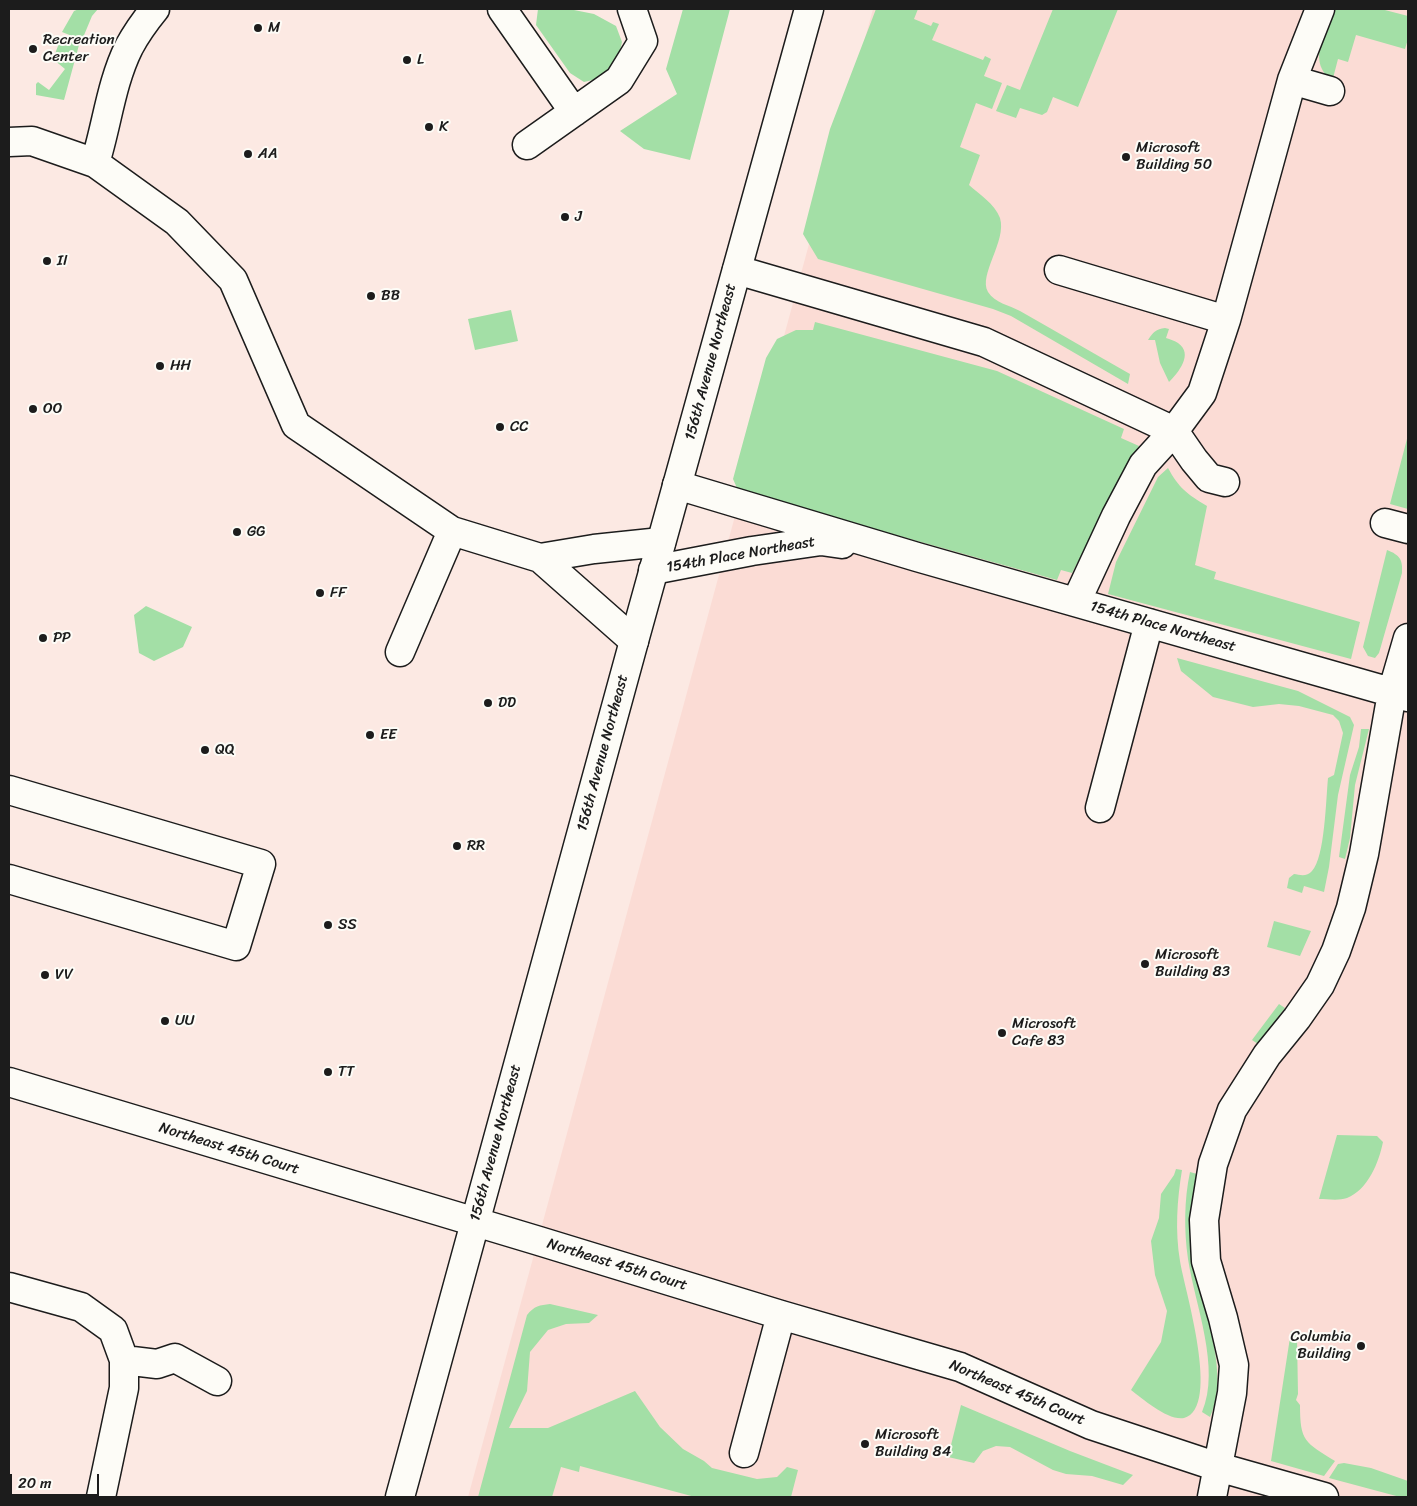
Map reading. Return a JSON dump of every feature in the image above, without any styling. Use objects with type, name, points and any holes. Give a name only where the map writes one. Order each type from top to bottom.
[{"type":"street","points":[[95,163],[118,75],[129,47],[155,9]]},
{"type":"street","points":[[502,9],[574,112]]},
{"type":"street","points":[[527,145],[619,80],[643,41],[632,9]]},
{"type":"street","name":"156th Avenue Northeast","points":[[400,1497],[653,570],[809,9]]},
{"type":"street","points":[[1076,602],[1116,516],[1143,465],[1174,431],[1202,393],[1226,320],[1292,80],[1320,9]]},
{"type":"street","points":[[1292,80],[1330,91]]},
{"type":"street","points":[[9,142],[32,141],[95,163],[177,222],[234,280],[296,425],[452,531],[540,558],[634,641]]},
{"type":"street","points":[[736,270],[984,342],[1174,431],[1209,478],[1225,482]]},
{"type":"street","points":[[1059,270],[1226,320]]},
{"type":"street","name":"154th Place Northeast","points":[[677,485],[917,557],[1400,695]]},
{"type":"street","points":[[400,652],[452,531]]},
{"type":"street","name":"154th Place Northeast","points":[[653,570],[821,540],[917,557]]},
{"type":"street","points":[[540,558],[594,549],[661,542]]},
{"type":"street","points":[[1100,808],[1149,623]]},
{"type":"street","points":[[1212,1497],[1232,1393],[1234,1365],[1223,1318],[1206,1261],[1204,1220],[1213,1164],[1232,1110],[1267,1055],[1297,1018],[1320,985],[1336,951],[1351,908],[1362,863],[1400,695],[1408,638]]},
{"type":"street","points":[[9,790],[261,864],[236,946],[9,879]]},
{"type":"street","name":"Northeast 45th Court","points":[[9,1082],[781,1315],[960,1366],[1091,1425],[1218,1467]]},
{"type":"street","points":[[9,1287],[81,1308],[112,1330],[124,1360],[124,1388],[101,1497]]},
{"type":"street","points":[[744,1453],[781,1315]]},
{"type":"street","points":[[124,1360],[157,1364],[175,1358],[217,1380]]},
{"type":"street","points":[[1218,1467],[1324,1497]]},
{"type":"shaded area","points":[[873,9],[1408,9],[1408,1497],[468,1497]]},
{"type":"green space","points":[[79,9],[98,9],[92,16],[82,40],[62,32],[74,11]]},
{"type":"green space","points":[[538,9],[569,9],[594,14],[616,26],[622,42],[617,64],[601,78],[584,82],[570,73],[536,25]]},
{"type":"green space","points":[[683,9],[730,9],[690,160],[644,149],[620,131],[677,94],[666,69]]},
{"type":"green space","points":[[876,9],[918,9],[914,19],[931,26],[933,22],[939,24],[932,40],[983,60],[985,56],[991,59],[984,76],[1002,83],[992,109],[976,103],[960,147],[980,155],[969,185],[991,204],[1000,218],[1000,237],[987,276],[986,285],[988,292],[998,301],[1020,311],[1130,374],[1128,384],[1011,316],[993,309],[818,259],[803,234],[830,129]]},
{"type":"green space","points":[[1053,9],[1118,9],[1078,107],[1053,97],[1047,112],[1042,115],[1020,108],[1016,118],[996,111],[1007,85],[1020,90]]},
{"type":"green space","points":[[1336,9],[1381,9],[1408,16],[1408,39],[1405,49],[1356,35],[1348,62],[1338,59],[1332,82],[1322,69],[1319,55],[1324,29]]},
{"type":"green space","points":[[61,38],[79,45],[64,100],[36,95],[36,84],[38,82],[49,90],[65,69],[53,59]]},
{"type":"green space","points":[[511,310],[518,341],[475,350],[468,319]]},
{"type":"green space","points":[[815,322],[997,371],[1124,429],[1121,438],[1139,446],[1072,573],[1061,570],[1057,580],[756,496],[737,488],[733,479],[766,358],[777,339],[796,330],[813,330]]},
{"type":"green space","points":[[1165,328],[1169,329],[1166,338],[1178,343],[1185,352],[1185,358],[1180,369],[1169,382],[1160,363],[1155,340],[1148,340],[1155,331]]},
{"type":"green space","points":[[1408,435],[1408,509],[1390,504]]},
{"type":"green space","points":[[1168,468],[1184,490],[1207,506],[1195,565],[1216,572],[1214,579],[1360,622],[1351,659],[1108,594],[1116,562],[1158,477]]},
{"type":"green space","points":[[1387,550],[1400,558],[1402,573],[1379,653],[1375,658],[1368,656],[1363,647]]},
{"type":"green space","points":[[146,606],[192,627],[183,647],[154,661],[139,653],[134,615]]},
{"type":"green space","points":[[1177,658],[1298,691],[1350,717],[1354,725],[1338,795],[1324,892],[1304,886],[1302,893],[1287,888],[1289,878],[1294,874],[1306,875],[1312,871],[1320,854],[1328,778],[1334,775],[1343,733],[1339,721],[1333,715],[1299,706],[1279,704],[1253,707],[1213,697],[1181,671]]},
{"type":"green space","points":[[1361,729],[1369,729],[1355,785],[1350,838],[1345,859],[1339,857],[1350,775],[1359,747]]},
{"type":"green space","points":[[1274,921],[1311,931],[1300,956],[1267,947]]},
{"type":"green space","points":[[1279,1004],[1285,1008],[1258,1044],[1252,1040]]},
{"type":"green space","points":[[1337,1135],[1377,1136],[1383,1142],[1379,1158],[1367,1182],[1354,1194],[1337,1200],[1319,1199]]},
{"type":"green space","points":[[1176,1169],[1182,1170],[1177,1216],[1178,1250],[1198,1346],[1200,1371],[1200,1393],[1195,1409],[1184,1418],[1163,1413],[1131,1390],[1161,1342],[1167,1311],[1155,1275],[1151,1241],[1159,1218],[1161,1194]]},
{"type":"green space","points":[[1190,1172],[1197,1174],[1192,1218],[1193,1251],[1213,1340],[1218,1381],[1216,1400],[1210,1417],[1202,1412],[1207,1395],[1209,1376],[1208,1356],[1191,1277],[1186,1238],[1185,1216]]},
{"type":"green space","points":[[550,1304],[598,1315],[589,1323],[566,1324],[548,1330],[530,1352],[527,1391],[509,1428],[548,1428],[635,1391],[660,1427],[683,1449],[712,1468],[757,1479],[777,1477],[787,1467],[798,1470],[791,1497],[695,1497],[580,1466],[579,1472],[561,1467],[552,1497],[478,1497],[527,1315],[537,1306]]},
{"type":"green space","points":[[1291,1331],[1295,1332],[1297,1338],[1298,1394],[1296,1400],[1300,1405],[1303,1434],[1311,1445],[1335,1461],[1324,1476],[1271,1461]]},
{"type":"green space","points":[[961,1405],[1070,1451],[1133,1475],[1123,1485],[1092,1476],[1066,1474],[1053,1470],[1010,1447],[996,1446],[983,1451],[974,1463],[948,1457]]},
{"type":"green space","points":[[1344,1463],[1371,1468],[1408,1481],[1408,1497],[1400,1497],[1329,1478],[1338,1464]]},
{"type":"place","name":"M","points":[[258,28]]},
{"type":"place","name":"Recreation Center","points":[[33,49]]},
{"type":"place","name":"L","points":[[407,60]]},
{"type":"place","name":"K","points":[[429,127]]},
{"type":"place","name":"AA","points":[[248,154]]},
{"type":"place","name":"Microsoft Building 50","points":[[1126,157]]},
{"type":"place","name":"J","points":[[565,217]]},
{"type":"place","name":"II","points":[[47,261]]},
{"type":"place","name":"BB","points":[[371,296]]},
{"type":"place","name":"HH","points":[[160,366]]},
{"type":"place","name":"OO","points":[[33,409]]},
{"type":"place","name":"CC","points":[[500,427]]},
{"type":"place","name":"GG","points":[[237,532]]},
{"type":"place","name":"FF","points":[[320,593]]},
{"type":"place","name":"PP","points":[[43,638]]},
{"type":"place","name":"DD","points":[[488,703]]},
{"type":"place","name":"EE","points":[[370,735]]},
{"type":"place","name":"QQ","points":[[205,750]]},
{"type":"place","name":"RR","points":[[457,846]]},
{"type":"place","name":"SS","points":[[328,925]]},
{"type":"place","name":"Microsoft Building 83","points":[[1145,964]]},
{"type":"place","name":"VV","points":[[45,975]]},
{"type":"place","name":"UU","points":[[165,1021]]},
{"type":"place","name":"Microsoft Cafe 83","points":[[1002,1033]]},
{"type":"place","name":"TT","points":[[328,1072]]},
{"type":"place","name":"Columbia Building","points":[[1361,1346]]},
{"type":"place","name":"Microsoft Building 84","points":[[865,1444]]}]
